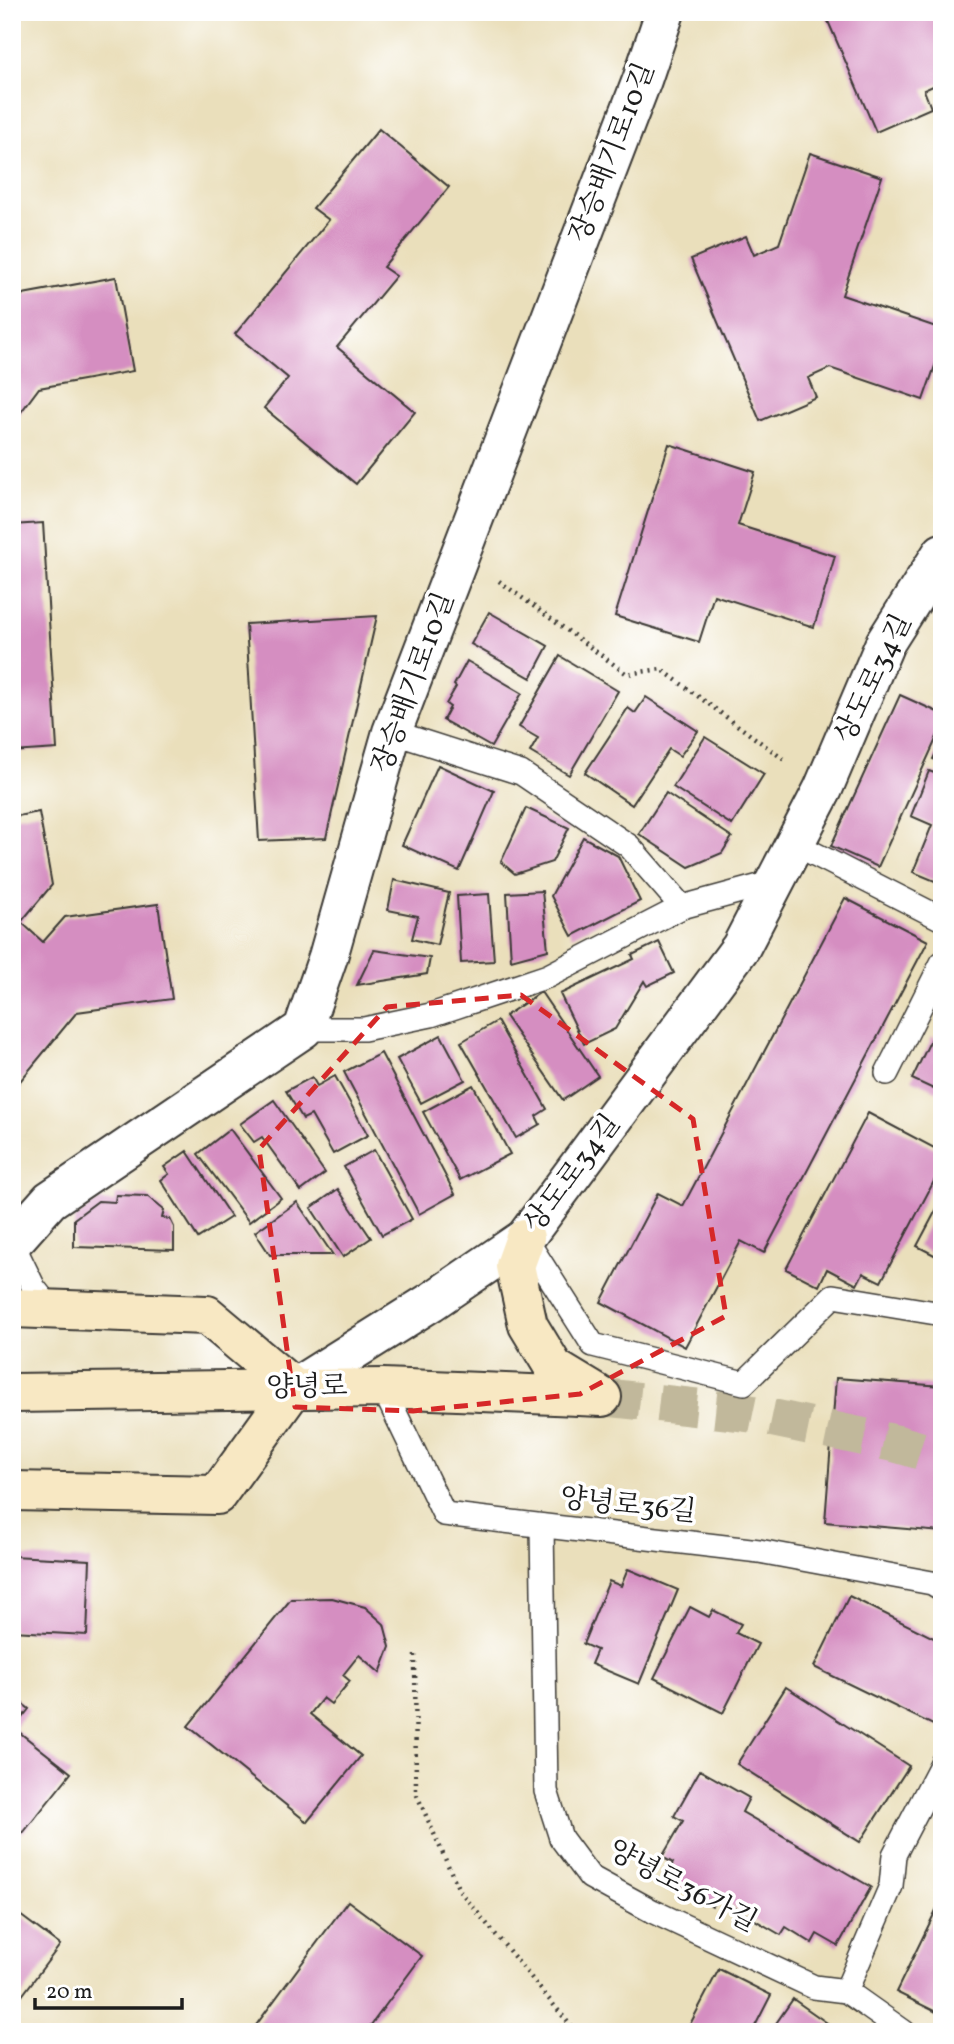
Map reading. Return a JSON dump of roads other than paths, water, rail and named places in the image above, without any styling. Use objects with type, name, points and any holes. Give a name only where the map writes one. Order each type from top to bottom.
[{"type":"main road","name":"양녕로","points":[[12,1393],[383,1388],[602,1397],[554,1367],[528,1325],[515,1266],[525,1238]]},
{"type":"main road","points":[[12,1308],[207,1315],[294,1388],[217,1495],[12,1491]]},
{"type":"street","name":"장승배기로10길","points":[[303,1028],[328,957],[392,732],[637,93],[665,12]]},
{"type":"street","name":"상도로34길","points":[[294,1388],[431,1302],[525,1238],[741,947],[823,789],[885,643],[942,553]]},
{"type":"street","points":[[15,1237],[50,1200],[303,1028]]},
{"type":"lane","points":[[392,732],[521,773],[629,846],[682,907]]},
{"type":"lane","points":[[794,844],[942,919]]},
{"type":"lane","points":[[303,1028],[364,1029],[432,1015],[548,976],[682,907],[774,882]]},
{"type":"lane","points":[[887,1073],[942,963]]},
{"type":"lane","points":[[15,1237],[18,1255],[34,1288],[50,1308]]},
{"type":"lane","points":[[525,1238],[593,1345],[744,1383],[834,1296],[942,1314]]},
{"type":"lane","name":"양녕로36길","points":[[383,1388],[444,1514],[759,1551],[932,1583],[942,1589]]},
{"type":"lane","name":"양녕로36가길","points":[[542,1526],[546,1791],[561,1838],[590,1877],[652,1911],[814,1987],[846,1991]]},
{"type":"lane","points":[[904,2032],[846,1991],[891,1886],[894,1855],[942,1763]]},
{"type":"tunnel","points":[[602,1397],[748,1413],[898,1444],[942,1457]]}]
